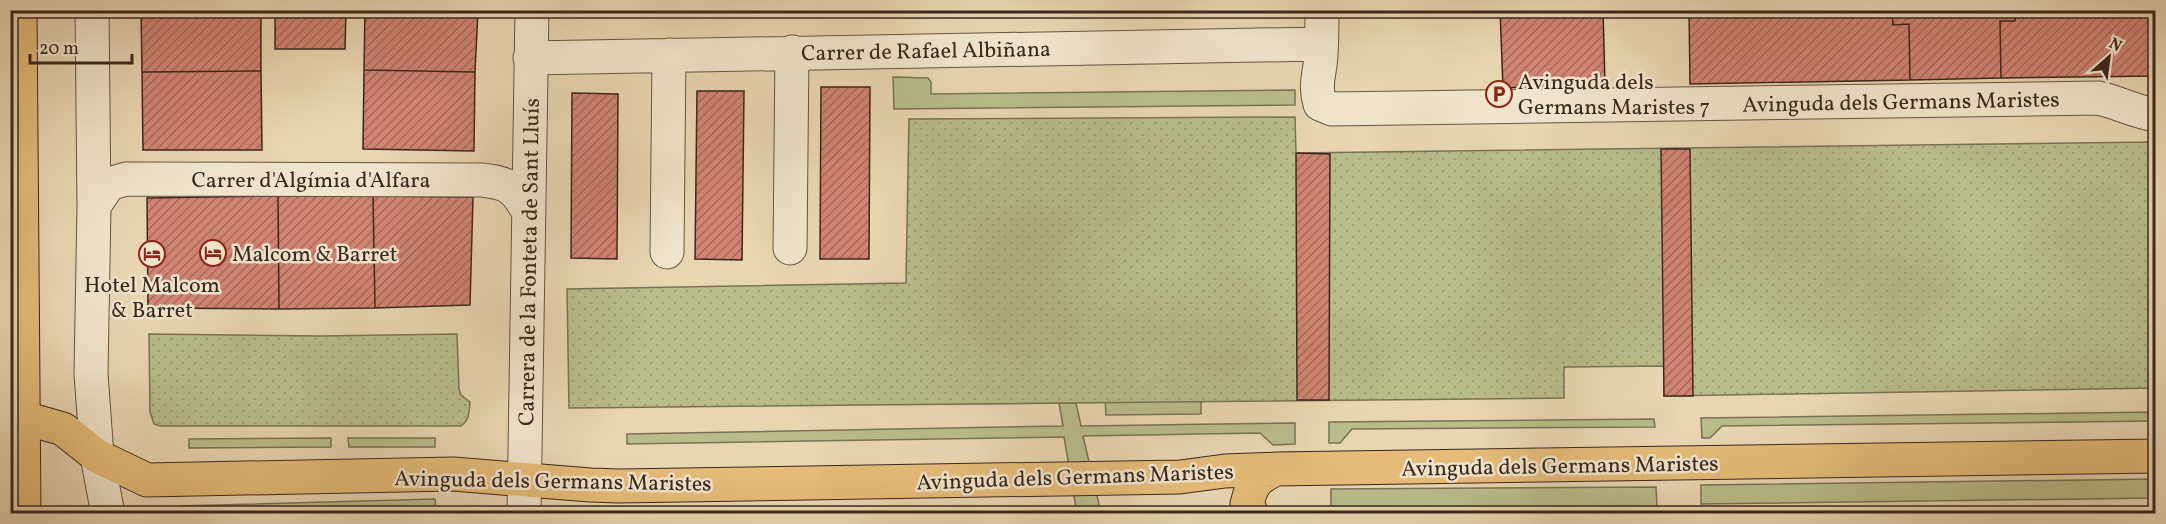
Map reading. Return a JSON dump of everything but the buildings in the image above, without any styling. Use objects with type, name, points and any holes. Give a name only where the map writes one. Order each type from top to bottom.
[{"type":"main road","points":[[20,10],[16,417],[24,513]]},
{"type":"main road","name":"Avinguda dels Germans Maristes","points":[[16,417],[63,429],[97,456],[147,480],[453,474],[631,486],[1180,477],[1225,471],[1276,469],[2156,456]]},
{"type":"main road","points":[[1252,513],[1247,504],[1251,488],[1262,476],[1276,469]]},
{"type":"street","points":[[93,10],[92,374],[97,456],[108,513]]},
{"type":"street","name":"Carrera de la Fonteta de Sant Lluís","points":[[524,513],[532,10]]},
{"type":"street","points":[[1322,10],[1322,44]]},
{"type":"street","name":"Carrer de Rafael Albiñana","points":[[530,58],[1322,44]]},
{"type":"street","name":"Avinguda dels Germans Maristes","points":[[1322,44],[1316,77],[1317,93],[1320,104],[1332,109],[2098,98],[2115,101],[2142,113],[2156,115]]},
{"type":"street","points":[[790,248],[792,52]]},
{"type":"street","points":[[667,252],[669,55]]},
{"type":"street","name":"Carrer d'Algímia d'Alfara","points":[[94,206],[109,184],[126,179],[482,180],[501,182],[517,191],[528,211]]},
{"type":"green space","points":[[893,77],[928,78],[931,82],[931,94],[1295,90],[1295,105],[894,109]]},
{"type":"green space","points":[[1295,117],[1296,153],[2155,142],[2155,388],[1664,396],[1664,366],[1564,367],[1564,398],[569,408],[567,289],[906,283],[909,119]]},
{"type":"green space","points":[[149,334],[320,336],[457,334],[459,389],[461,395],[470,402],[468,415],[461,426],[160,426],[154,424],[150,412]]},
{"type":"green space","points":[[1105,398],[1201,398],[1201,414],[1106,415]]},
{"type":"green space","points":[[1059,403],[1076,403],[1081,426],[1295,423],[1295,444],[1273,445],[1260,433],[1083,436],[1101,513],[1077,514],[1064,437],[627,444],[627,434],[1063,426]]},
{"type":"green space","points":[[2156,412],[2155,421],[1722,426],[1710,438],[1702,438],[1701,418]]},
{"type":"green space","points":[[1654,419],[1655,427],[1352,429],[1340,443],[1329,443],[1329,422]]},
{"type":"green space","points":[[331,438],[331,447],[189,448],[189,439]]},
{"type":"green space","points":[[348,438],[435,438],[435,447],[349,447]]},
{"type":"green space","points":[[2155,479],[2155,498],[1701,504],[1701,485]]},
{"type":"green space","points":[[1656,487],[1657,506],[1331,509],[1331,489]]},
{"type":"green space","points":[[435,499],[436,513],[180,513],[180,506]]},
{"type":"place","name":"Avinguda dels Germans Maristes 7","points":[[1499,94]]},
{"type":"place","name":"Malcom & Barret","points":[[213,253]]},
{"type":"place","name":"Hotel Malcom & Barret","points":[[152,254]]}]
